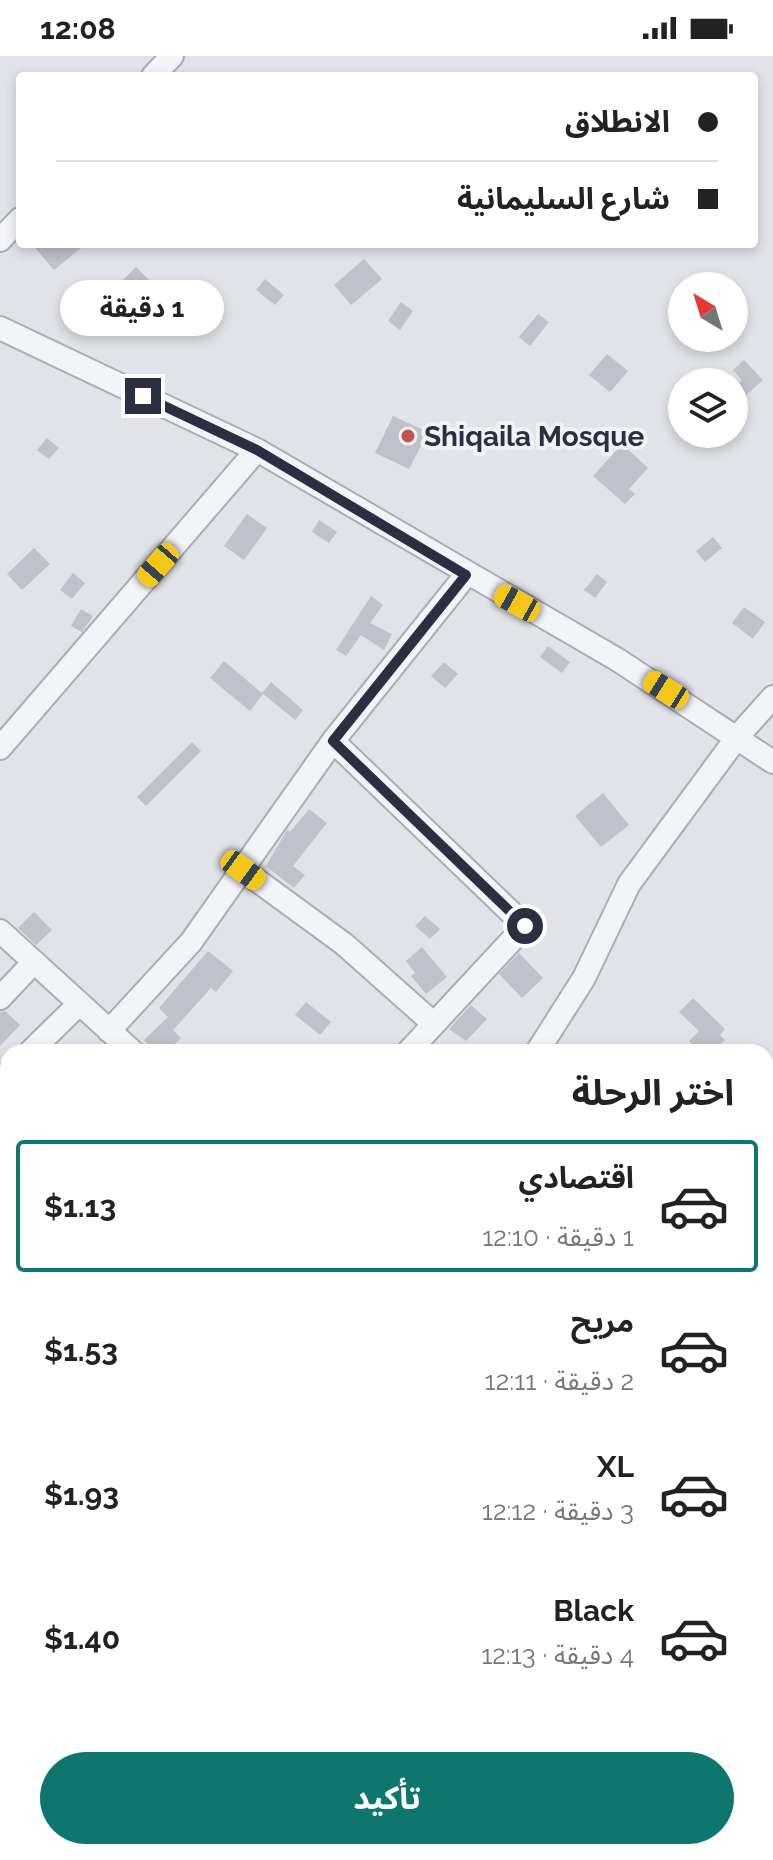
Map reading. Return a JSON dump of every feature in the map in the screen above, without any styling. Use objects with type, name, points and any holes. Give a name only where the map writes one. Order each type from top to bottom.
[{"type":"street","points":[[157,72],[172,56]]},
{"type":"street","points":[[0,240],[16,223]]},
{"type":"street","points":[[0,328],[257,450],[466,575],[618,660],[738,736],[773,762]]},
{"type":"street","points":[[0,748],[257,450]]},
{"type":"street","points":[[109,1031],[191,942],[333,741],[466,575]]},
{"type":"street","points":[[542,1044],[584,978],[629,884],[738,736],[773,697]]},
{"type":"street","points":[[333,741],[525,926],[415,1044]]},
{"type":"street","points":[[243,870],[344,944],[434,1024]]},
{"type":"street","points":[[0,931],[124,1044]]},
{"type":"street","points":[[0,998],[34,962]]},
{"type":"street","points":[[38,1044],[79,1004]]},
{"type":"building","points":[[35,248],[81,248],[54,270]]},
{"type":"building","points":[[364,259],[382,279],[351,305],[334,285]]},
{"type":"building","points":[[136,267],[154,285],[137,301],[120,283]]},
{"type":"building","points":[[265,279],[284,295],[275,305],[256,290]]},
{"type":"building","points":[[401,302],[413,311],[400,330],[388,321]]},
{"type":"building","points":[[538,314],[549,322],[530,346],[519,337]]},
{"type":"building","points":[[607,354],[628,371],[610,392],[589,375]]},
{"type":"building","points":[[744,360],[763,380],[748,393],[748,368],[735,368]]},
{"type":"building","points":[[393,416],[428,432],[409,469],[375,453]]},
{"type":"building","points":[[47,438],[59,448],[49,459],[37,450]]},
{"type":"building","points":[[622,444],[648,468],[629,489],[635,494],[625,504],[593,476]]},
{"type":"building","points":[[247,514],[267,528],[244,560],[224,546]]},
{"type":"building","points":[[319,520],[337,532],[329,543],[312,532]]},
{"type":"building","points":[[713,537],[722,548],[705,562],[696,551]]},
{"type":"building","points":[[34,548],[50,564],[22,590],[7,574]]},
{"type":"building","points":[[73,573],[85,583],[72,599],[60,590]]},
{"type":"building","points":[[597,574],[607,582],[595,598],[584,590]]},
{"type":"building","points":[[371,596],[383,605],[370,623],[392,634],[384,650],[361,635],[346,656],[336,650]]},
{"type":"building","points":[[744,607],[765,622],[753,639],[732,623]]},
{"type":"building","points":[[81,609],[93,616],[82,632],[71,626]]},
{"type":"building","points":[[548,646],[570,662],[562,673],[540,657]]},
{"type":"building","points":[[224,661],[263,694],[250,711],[210,678]]},
{"type":"building","points":[[444,662],[458,674],[445,688],[431,676]]},
{"type":"building","points":[[271,682],[303,710],[295,720],[262,693]]},
{"type":"building","points":[[192,742],[201,751],[146,806],[137,797]]},
{"type":"building","points":[[603,793],[629,825],[601,847],[575,816]]},
{"type":"building","points":[[309,809],[327,823],[293,866],[305,875],[294,888],[266,866],[287,830],[290,832]]},
{"type":"building","points":[[34,912],[52,930],[36,945],[18,928]]},
{"type":"building","points":[[425,916],[440,929],[430,939],[415,926]]},
{"type":"building","points":[[422,947],[447,977],[426,994],[411,976],[415,973],[406,961]]},
{"type":"building","points":[[208,951],[233,971],[216,992],[211,988],[173,1030],[181,1038],[175,1044],[148,1044],[144,1040],[168,1017],[159,1008]]},
{"type":"building","points":[[519,953],[543,978],[522,998],[499,974]]},
{"type":"building","points":[[693,998],[725,1029],[720,1035],[725,1040],[721,1044],[692,1044],[689,1041],[699,1031],[679,1012]]},
{"type":"building","points":[[306,1002],[331,1022],[320,1035],[295,1015]]},
{"type":"building","points":[[471,1005],[487,1019],[466,1041],[449,1029]]},
{"type":"building","points":[[5,1011],[20,1025],[2,1044],[0,1044],[0,1012]]},
{"type":"place","name":"Shiqaila Mosque","points":[[408,436]]},
{"type":"route","points":[[143,396],[257,450],[466,575],[333,741],[525,926]]}]
